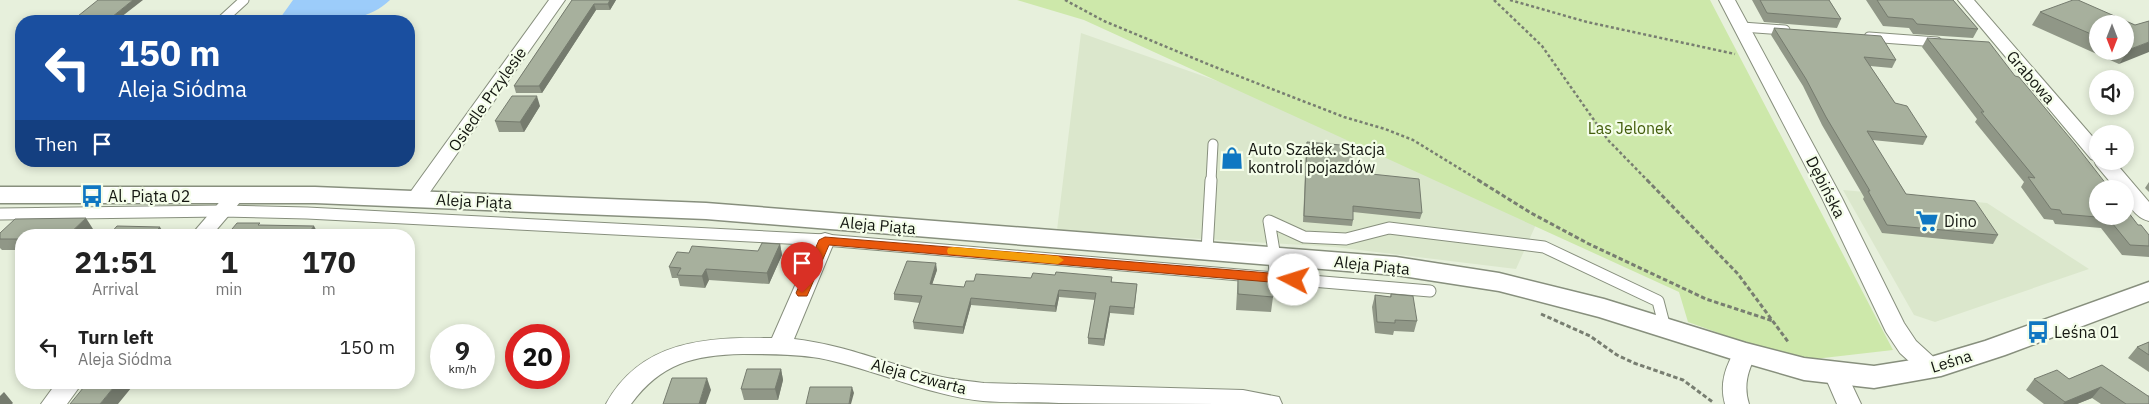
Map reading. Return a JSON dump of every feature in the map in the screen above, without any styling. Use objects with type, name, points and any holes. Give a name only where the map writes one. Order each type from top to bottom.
[{"type":"street","name":"Osiedle Przylesie","points":[[416,198],[557,0]]},
{"type":"street","name":"Dębińska","points":[[1726,0],[1832,198],[1894,326],[1908,347],[1930,368]]},
{"type":"street","name":"Grabowa","points":[[1966,0],[2001,47],[2089,145]]},
{"type":"street","points":[[2111,170],[2149,215]]},
{"type":"street","name":"Aleja Piąta","points":[[3,202],[229,203],[416,198],[706,211],[1207,251],[1274,267],[1396,266],[1499,282],[1604,309],[1745,353]]},
{"type":"street","points":[[206,229],[229,203]]},
{"type":"street","points":[[780,346],[825,240]]},
{"type":"street","name":"Leśna","points":[[1745,353],[1804,369],[1874,377],[1930,368],[1995,348],[2149,291]]},
{"type":"street","name":"Aleja Czwarta","points":[[618,404],[630,386],[660,360],[675,355],[721,347],[780,346],[818,350],[852,358],[942,386],[984,392],[1243,399],[1270,404]]},
{"type":"street","points":[[1737,404],[1734,397],[1734,376],[1745,353]]},
{"type":"street","points":[[1836,374],[1849,404]]},
{"type":"street","points":[[53,404],[66,389]]},
{"type":"lane","points":[[228,15],[244,0]]},
{"type":"lane","points":[[1742,27],[1790,31]]},
{"type":"lane","points":[[1859,36],[1947,43]]},
{"type":"lane","points":[[1207,251],[1213,144]]},
{"type":"lane","points":[[229,203],[307,213],[825,240],[1274,267],[1430,291]]},
{"type":"lane","points":[[1274,267],[1269,221],[1304,237],[1346,239],[1390,228],[1544,247],[1658,301],[1665,328]]},
{"type":"path","points":[[1065,0],[1104,21],[1210,65],[1344,117],[1413,140],[1531,213],[1589,244],[1706,299],[1773,321]]},
{"type":"path","points":[[1494,0],[1542,46],[1608,140],[1738,274],[1773,321],[1804,369]]},
{"type":"path","points":[[1510,0],[1587,22],[1759,59]]},
{"type":"path","points":[[1534,311],[1590,336],[1618,355],[1634,363],[1683,380],[1716,404]]},
{"type":"shaded area","name":"Auto Szałek. Stacja kontroli pojazdów","points":[[1081,33],[1260,96],[1538,220],[1516,269],[1335,247],[1057,230]]},
{"type":"shaded area","points":[[1843,190],[1987,203],[2089,269],[1935,322],[1914,315]]},
{"type":"green space","name":"Las Jelonek","points":[[1017,0],[1710,0],[1893,350],[1797,361],[1688,322],[1679,292],[1084,20]]},
{"type":"water","points":[[293,0],[390,0],[378,9],[365,15],[282,15]]},
{"type":"building","points":[[98,0],[133,0],[114,15],[79,15]]},
{"type":"building","points":[[572,0],[610,0],[608,4],[594,4],[539,86],[514,86]]},
{"type":"building","points":[[1760,0],[1829,0],[1841,19],[1767,13]]},
{"type":"building","points":[[1877,0],[1953,0],[1978,29],[1917,24],[1913,19],[1888,17]]},
{"type":"building","points":[[2073,0],[2078,0],[2112,15],[2089,15],[2089,33],[2040,12]]},
{"type":"building","points":[[2149,21],[2149,42],[2134,48],[2134,25]]},
{"type":"building","points":[[1774,28],[1881,36],[1896,60],[1864,57],[1895,103],[1907,106],[1927,137],[1867,131],[1906,194],[1975,201],[1998,235],[1887,225],[1868,191],[1870,191],[1806,79]]},
{"type":"building","points":[[1927,38],[1989,42],[2015,76],[2019,77],[2075,144],[2089,162],[2089,170],[2095,170],[2103,180],[2089,180],[2089,216],[2062,214],[2060,210],[2051,209],[2028,177],[2035,178],[1981,112],[1984,112]]},
{"type":"building","points":[[512,96],[537,96],[520,122],[495,121]]},
{"type":"building","points":[[1307,142],[1352,146],[1352,172],[1419,179],[1422,213],[1353,206],[1353,220],[1304,216]]},
{"type":"building","points":[[86,218],[74,229],[15,229],[15,239],[0,239],[0,233],[15,219]]},
{"type":"building","points":[[2134,220],[2149,235],[2149,246],[2130,245],[2114,225],[2134,225]]},
{"type":"building","points":[[237,223],[314,226],[312,229],[232,229]]},
{"type":"building","points":[[117,226],[160,227],[158,229],[114,229]]},
{"type":"building","points":[[762,243],[780,244],[767,273],[706,269],[702,276],[677,275],[681,268],[669,267],[677,252],[689,253],[692,246],[758,251]]},
{"type":"building","points":[[907,261],[936,263],[930,284],[964,287],[966,281],[974,281],[976,274],[1031,278],[1033,273],[1055,275],[1056,272],[1112,277],[1111,282],[1137,284],[1134,308],[1110,306],[1104,339],[1088,338],[1096,293],[1059,290],[1055,306],[971,298],[963,327],[913,322],[922,296],[894,294]]},
{"type":"building","points":[[1238,276],[1273,279],[1273,297],[1238,294]]},
{"type":"building","points":[[1391,294],[1413,296],[1417,321],[1395,320],[1395,323],[1377,322],[1375,295],[1391,297]]},
{"type":"building","points":[[2149,342],[2149,355],[2137,347]]},
{"type":"building","points":[[2102,365],[2149,396],[2149,404],[2126,404],[2101,387],[2065,402],[2034,379],[2057,370],[2069,379]]},
{"type":"building","points":[[747,369],[781,369],[775,389],[741,389]]},
{"type":"building","points":[[672,378],[707,378],[699,404],[663,404]]},
{"type":"building","points":[[810,387],[852,387],[849,404],[806,404]]},
{"type":"building","points":[[82,389],[112,389],[100,404],[70,404]]},
{"type":"slow traffic","points":[[953,251],[1058,260]]},
{"type":"place","name":"Auto Szałek. Stacja kontroli pojazdów","points":[[1232,158]]},
{"type":"place","name":"Al. Piąta 02","points":[[92,196]]},
{"type":"place","name":"Dino","points":[[1927,221]]},
{"type":"place","name":"Leśna 01","points":[[2038,332]]},
{"type":"route","points":[[802,293],[825,240],[1294,280]]}]
